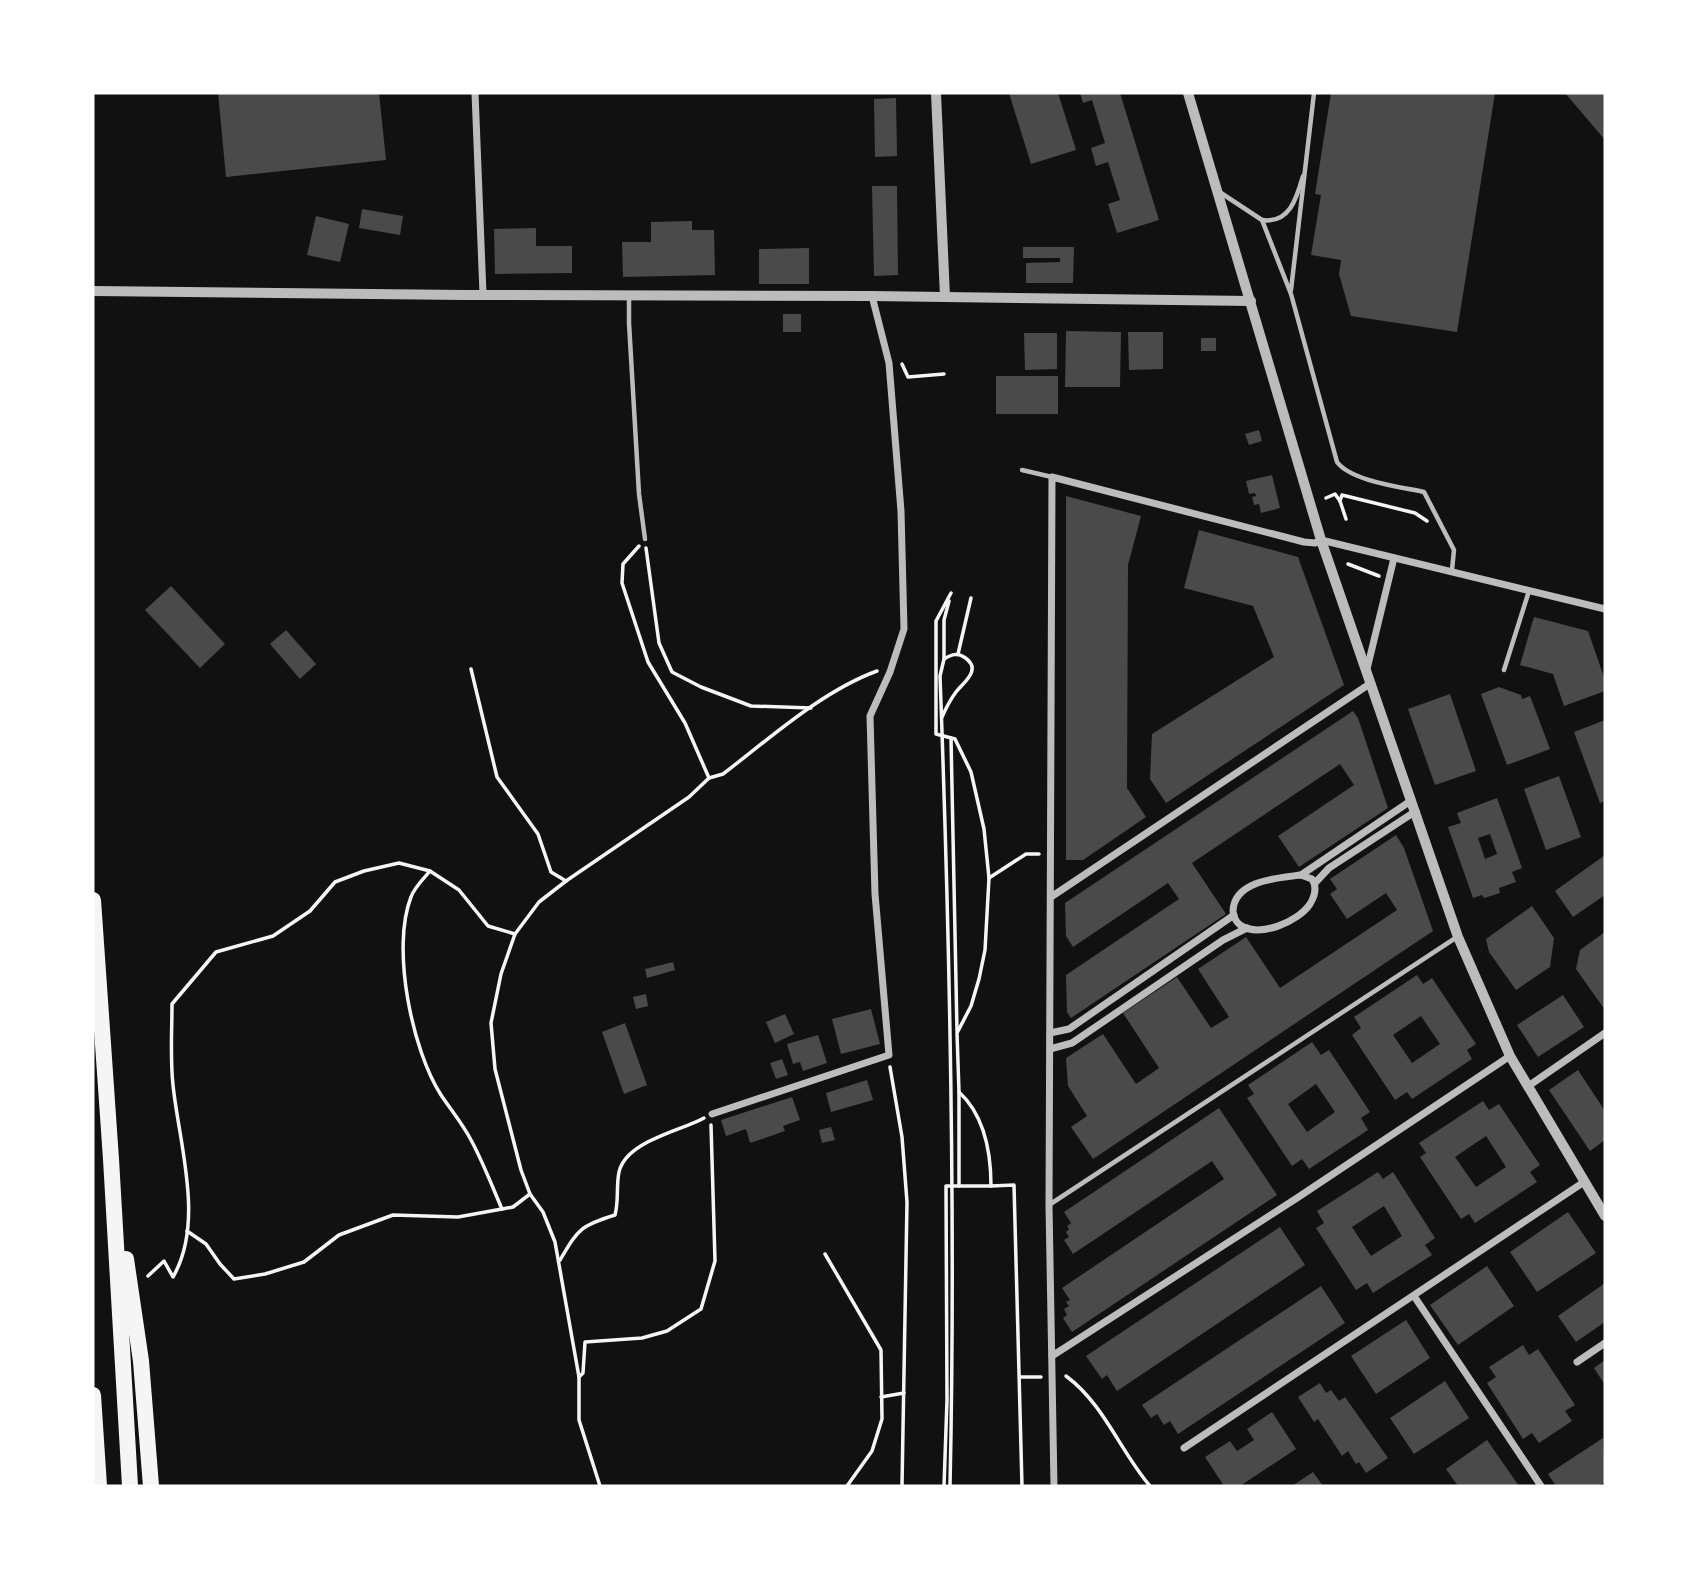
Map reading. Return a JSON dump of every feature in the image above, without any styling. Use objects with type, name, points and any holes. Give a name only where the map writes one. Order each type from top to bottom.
[{"type":"highway","points":[[93,900],[130,1486]]},
{"type":"highway","points":[[111,1159],[141,1361],[151,1486]]},
{"type":"highway","points":[[93,1395],[99,1486]]},
{"type":"street","points":[[475,93],[483,294]]},
{"type":"street","points":[[936,93],[944,297]]},
{"type":"street","points":[[1188,93],[1321,540],[1458,937],[1510,1056],[1605,1216]]},
{"type":"street","points":[[93,291],[1251,301]]},
{"type":"street","points":[[712,1114],[889,1055],[875,894],[870,716],[904,629],[901,511],[889,363],[872,296]]},
{"type":"street","points":[[1054,1486],[1049,1205],[1052,477],[1304,542],[1315,543],[1321,540],[1605,609]]},
{"type":"street","points":[[1367,671],[1394,558]]},
{"type":"street","points":[[1051,897],[1371,683]]},
{"type":"street","points":[[1412,800],[1301,875],[1249,886],[1237,900],[1233,910],[1238,923],[1247,928],[1266,929],[1295,918],[1312,900],[1314,883],[1329,868],[1416,811]]},
{"type":"street","points":[[1301,875],[1309,877],[1314,883]]},
{"type":"street","points":[[1050,1033],[1069,1029],[1234,915]]},
{"type":"street","points":[[1049,1049],[1072,1043],[1223,940],[1247,928]]},
{"type":"street","points":[[1527,1087],[1605,1033]]},
{"type":"street","points":[[1052,1356],[1510,1056]]},
{"type":"street","points":[[1184,1448],[1584,1182]]},
{"type":"street","points":[[1414,1296],[1541,1486]]},
{"type":"street","points":[[1577,1362],[1605,1343]]},
{"type":"lane","points":[[1291,294],[1314,93]]},
{"type":"lane","points":[[1262,220],[1277,219],[1293,206],[1306,165]]},
{"type":"lane","points":[[1219,192],[1262,220],[1291,294],[1338,462],[1343,469],[1354,475],[1424,492],[1454,550],[1452,570]]},
{"type":"lane","points":[[629,294],[638,468],[645,539]]},
{"type":"lane","points":[[1023,470],[1052,477]]},
{"type":"lane","points":[[1504,670],[1529,589]]},
{"type":"lane","points":[[1049,1205],[1458,937]]},
{"type":"path","points":[[897,353],[908,377],[944,374]]},
{"type":"path","points":[[1326,498],[1335,494],[1346,519]]},
{"type":"path","points":[[1340,501],[1342,495],[1415,513],[1433,526]]},
{"type":"path","points":[[645,539],[659,643],[672,672],[701,687],[751,706],[811,708]]},
{"type":"path","points":[[645,539],[623,564],[622,583],[648,662],[685,723],[709,778]]},
{"type":"path","points":[[1344,568],[1354,559]]},
{"type":"path","points":[[1348,564],[1384,578]]},
{"type":"path","points":[[950,1486],[953,1186],[951,1030],[942,735],[942,717],[940,676],[944,659],[944,620],[951,593],[936,621],[936,734],[942,735],[951,737],[955,739],[971,772],[984,829],[989,878],[985,950],[971,1006],[957,1033]]},
{"type":"path","points":[[958,654],[971,598]]},
{"type":"path","points":[[944,659],[958,654]]},
{"type":"path","points":[[942,717],[949,701],[970,678],[973,669],[970,662],[958,654]]},
{"type":"path","points":[[600,1486],[579,1420],[579,1377],[555,1242],[543,1212],[530,1194],[521,1170],[495,1069],[491,1023],[502,974],[515,934],[539,902],[689,797],[709,778],[723,774],[811,708],[861,677],[892,665]]},
{"type":"path","points":[[471,669],[497,777],[538,834],[551,872],[566,881]]},
{"type":"path","points":[[951,737],[959,1186]]},
{"type":"path","points":[[989,878],[1026,854],[1038,854]]},
{"type":"path","points":[[148,1276],[164,1261],[173,1277],[182,1261],[187,1231],[187,1185],[173,1083],[172,1003],[216,952],[273,936],[310,911],[335,882],[364,871],[399,863],[430,871],[459,890],[488,926],[515,934]]},
{"type":"path","points":[[430,871],[411,895],[402,959],[418,1045],[441,1095],[471,1140],[502,1209]]},
{"type":"path","points":[[889,1055],[890,1080],[902,1137],[907,1202],[902,1486]]},
{"type":"path","points":[[959,1093],[971,1104],[987,1140],[991,1160],[991,1186]]},
{"type":"path","points":[[559,1261],[577,1231],[588,1223],[615,1215],[619,1170],[629,1155],[656,1136],[690,1126],[711,1114],[715,1261],[701,1309],[667,1331],[642,1338],[584,1342],[583,1373],[579,1377]]},
{"type":"path","points":[[944,1486],[947,1400],[946,1186],[1014,1185],[1022,1486]]},
{"type":"path","points":[[187,1231],[206,1244],[234,1279],[265,1274],[304,1262],[339,1235],[393,1215],[457,1217],[513,1207],[530,1194]]},
{"type":"path","points":[[825,1254],[881,1350],[882,1419],[872,1451],[847,1486]]},
{"type":"path","points":[[1066,1376],[1089,1396],[1137,1471],[1150,1486]]},
{"type":"path","points":[[1020,1377],[1041,1377]]},
{"type":"path","points":[[881,1397],[904,1393]]},
{"type":"building","points":[[218,93],[379,93],[386,160],[226,177]]},
{"type":"building","points":[[1009,93],[1058,93],[1076,150],[1031,164]]},
{"type":"building","points":[[1080,93],[1120,93],[1159,220],[1117,233],[1108,204],[1120,200],[1108,162],[1096,166],[1091,148],[1105,143],[1092,100],[1083,103]]},
{"type":"building","points":[[1331,93],[1495,93],[1457,332],[1351,316],[1339,274],[1341,260],[1311,255],[1321,195],[1315,194]]},
{"type":"building","points":[[1565,93],[1605,93],[1605,140],[1577,107]]},
{"type":"building","points":[[896,98],[897,156],[875,157],[874,99]]},
{"type":"building","points":[[872,186],[897,186],[898,275],[874,276]]},
{"type":"building","points":[[362,209],[403,216],[400,235],[359,228]]},
{"type":"building","points":[[316,216],[349,224],[340,262],[307,255]]},
{"type":"building","points":[[692,221],[692,230],[714,230],[715,275],[623,277],[622,242],[651,242],[651,222]]},
{"type":"building","points":[[536,228],[536,246],[572,246],[572,273],[495,274],[494,229]]},
{"type":"building","points":[[1023,247],[1074,247],[1073,283],[1026,283],[1026,263],[1060,262],[1060,258],[1023,258]]},
{"type":"building","points":[[809,248],[809,284],[759,284],[759,249]]},
{"type":"building","points":[[783,314],[801,314],[801,332],[783,332]]},
{"type":"building","points":[[1066,331],[1121,332],[1120,387],[1065,387]]},
{"type":"building","points":[[1128,332],[1163,332],[1163,369],[1129,370]]},
{"type":"building","points":[[1024,333],[1057,333],[1057,369],[1025,370]]},
{"type":"building","points":[[1201,338],[1216,338],[1216,351],[1201,351]]},
{"type":"building","points":[[996,376],[1058,376],[1058,414],[996,414]]},
{"type":"building","points":[[1259,430],[1262,441],[1249,445],[1245,434]]},
{"type":"building","points":[[1272,475],[1280,508],[1261,513],[1259,504],[1254,505],[1252,497],[1256,496],[1255,493],[1249,494],[1246,481]]},
{"type":"building","points":[[1066,496],[1141,516],[1128,565],[1127,788],[1146,817],[1083,860],[1066,860]]},
{"type":"building","points":[[1199,530],[1298,557],[1344,685],[1166,803],[1150,779],[1152,734],[1274,657],[1253,606],[1184,588]]},
{"type":"building","points":[[171,586],[225,644],[200,668],[145,610]]},
{"type":"building","points":[[1534,617],[1588,631],[1605,680],[1605,691],[1564,706],[1553,674],[1520,665]]},
{"type":"building","points":[[286,630],[316,664],[300,679],[270,644]]},
{"type":"building","points":[[1499,687],[1521,695],[1522,699],[1530,696],[1550,749],[1507,765],[1481,694]]},
{"type":"building","points":[[1450,694],[1476,771],[1435,785],[1408,709]]},
{"type":"building","points":[[1353,711],[1358,718],[1388,808],[1299,867],[1278,836],[1354,785],[1340,764],[1192,863],[1226,914],[1071,1018],[1067,1012],[1066,975],[1179,899],[1168,883],[1073,947],[1066,936],[1065,903]]},
{"type":"building","points":[[1605,720],[1605,801],[1600,803],[1574,732]]},
{"type":"building","points":[[1559,776],[1581,837],[1546,850],[1524,789]]},
{"type":"building","points":[[1497,798],[1522,868],[1512,872],[1516,882],[1499,888],[1500,893],[1473,898],[1448,827],[1461,823],[1457,813]],"holes":[[[1490,834],[1497,854],[1485,859],[1478,838]]]},
{"type":"building","points":[[1396,835],[1404,848],[1433,931],[1093,1159],[1071,1127],[1087,1116],[1068,1086],[1066,1058],[1103,1034],[1136,1084],[1159,1068],[1123,1013],[1177,977],[1211,1028],[1229,1017],[1198,969],[1246,937],[1280,988],[1397,910],[1386,893],[1347,919],[1330,894],[1337,889],[1330,879]]},
{"type":"building","points":[[1605,855],[1605,895],[1573,917],[1555,891]]},
{"type":"building","points":[[1532,906],[1554,938],[1550,967],[1516,990],[1489,952],[1486,939]]},
{"type":"building","points":[[1605,932],[1605,1010],[1576,969],[1580,950]]},
{"type":"building","points":[[673,962],[675,970],[647,978],[645,969]]},
{"type":"building","points":[[1417,975],[1423,984],[1432,978],[1476,1044],[1467,1050],[1472,1059],[1412,1099],[1407,1092],[1395,1100],[1352,1035],[1361,1028],[1354,1017]],"holes":[[[1421,1016],[1440,1044],[1412,1063],[1393,1035]]]},
{"type":"building","points":[[646,994],[648,1006],[636,1009],[633,997]]},
{"type":"building","points":[[1563,995],[1584,1027],[1538,1057],[1517,1025]]},
{"type":"building","points":[[871,1009],[880,1044],[841,1054],[832,1019]]},
{"type":"building","points":[[785,1014],[794,1034],[775,1043],[766,1022]]},
{"type":"building","points":[[625,1023],[647,1085],[624,1094],[602,1032]]},
{"type":"building","points":[[818,1035],[827,1063],[803,1071],[800,1062],[793,1064],[787,1044]]},
{"type":"building","points":[[1312,1042],[1321,1055],[1329,1050],[1370,1112],[1361,1118],[1368,1130],[1309,1169],[1302,1159],[1292,1166],[1247,1098],[1254,1094],[1248,1085]],"holes":[[[1316,1084],[1335,1112],[1307,1132],[1288,1104]]]},
{"type":"building","points":[[782,1059],[788,1075],[776,1079],[770,1063]]},
{"type":"building","points":[[1578,1070],[1605,1111],[1605,1140],[1590,1151],[1549,1090]]},
{"type":"building","points":[[867,1080],[873,1100],[831,1112],[826,1093]]},
{"type":"building","points":[[792,1097],[800,1120],[783,1126],[785,1131],[750,1143],[746,1129],[726,1136],[721,1120]]},
{"type":"building","points":[[1483,1101],[1489,1110],[1499,1104],[1540,1165],[1530,1172],[1537,1182],[1475,1223],[1469,1214],[1461,1219],[1420,1157],[1426,1153],[1419,1143]],"holes":[[[1486,1136],[1506,1167],[1476,1187],[1455,1157]]]},
{"type":"building","points":[[1219,1108],[1277,1195],[1072,1332],[1063,1318],[1067,1315],[1064,1309],[1069,1306],[1066,1302],[1070,1300],[1062,1288],[1224,1179],[1212,1161],[1073,1254],[1064,1240],[1069,1237],[1066,1232],[1071,1223],[1064,1212]]},
{"type":"building","points":[[831,1127],[835,1140],[822,1143],[819,1130]]},
{"type":"building","points":[[1378,1172],[1383,1179],[1393,1172],[1435,1238],[1425,1245],[1432,1255],[1373,1293],[1367,1283],[1356,1290],[1316,1228],[1324,1223],[1317,1211]],"holes":[[[1384,1206],[1402,1236],[1371,1256],[1352,1227]]]},
{"type":"building","points":[[1568,1212],[1596,1253],[1537,1292],[1510,1252]]},
{"type":"building","points":[[1280,1227],[1305,1265],[1117,1391],[1107,1375],[1102,1379],[1086,1356]]},
{"type":"building","points":[[1487,1266],[1514,1306],[1458,1345],[1430,1305]]},
{"type":"building","points":[[1605,1283],[1605,1322],[1576,1342],[1558,1316]]},
{"type":"building","points":[[1321,1286],[1345,1323],[1178,1434],[1170,1421],[1164,1425],[1157,1414],[1151,1418],[1142,1405]]},
{"type":"building","points":[[1406,1320],[1430,1358],[1376,1394],[1351,1356]]},
{"type":"building","points":[[1523,1345],[1529,1355],[1538,1349],[1575,1405],[1565,1411],[1572,1421],[1539,1443],[1532,1433],[1523,1439],[1487,1383],[1496,1377],[1489,1367]]},
{"type":"building","points":[[1605,1360],[1605,1385],[1594,1368]]},
{"type":"building","points":[[1445,1381],[1469,1418],[1414,1454],[1390,1418]]},
{"type":"building","points":[[1320,1383],[1326,1393],[1331,1390],[1339,1401],[1345,1397],[1388,1458],[1366,1473],[1348,1451],[1342,1456],[1318,1419],[1314,1422],[1298,1397]]},
{"type":"building","points":[[1272,1412],[1296,1449],[1240,1486],[1224,1486],[1205,1457],[1230,1441],[1237,1451],[1254,1440],[1247,1429]]},
{"type":"building","points":[[1603,1438],[1605,1482],[1598,1486],[1556,1486],[1548,1474]]},
{"type":"building","points":[[1487,1440],[1519,1486],[1458,1486],[1446,1469]]},
{"type":"building","points":[[1313,1472],[1323,1486],[1292,1486]]}]
